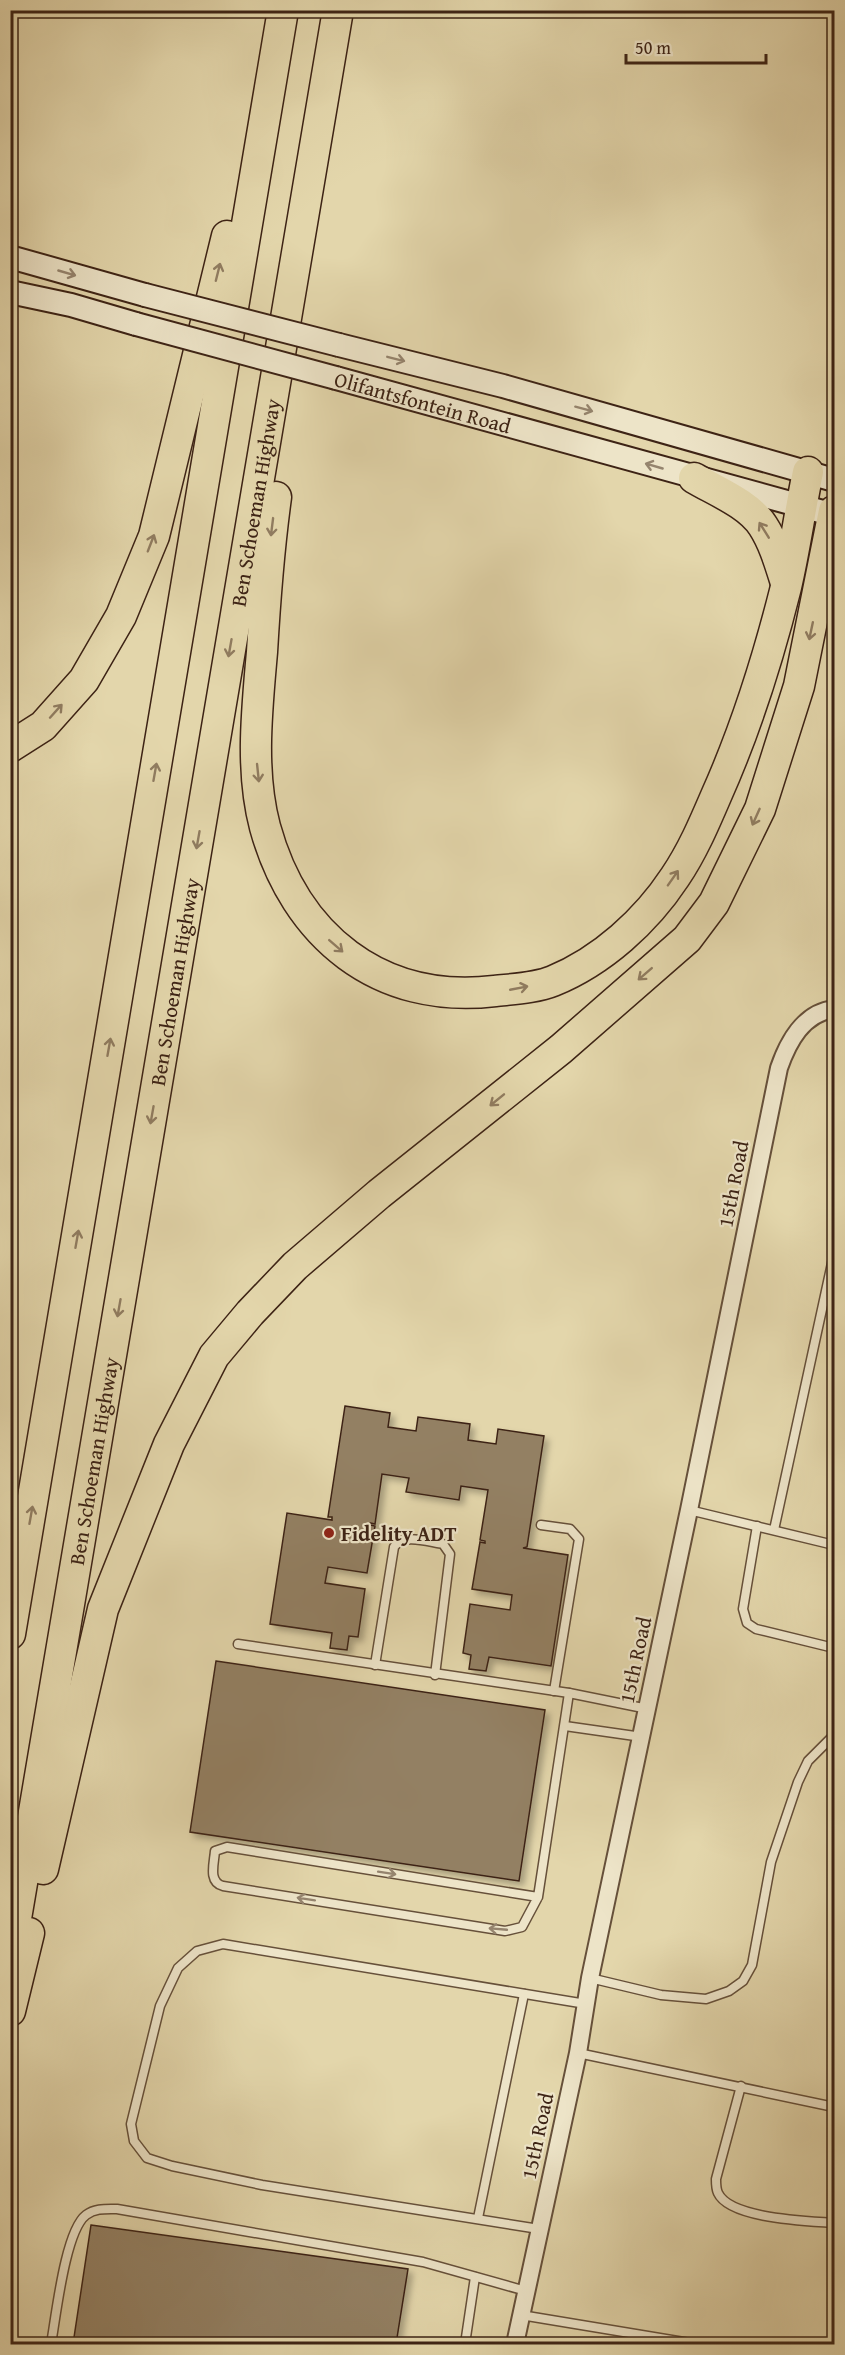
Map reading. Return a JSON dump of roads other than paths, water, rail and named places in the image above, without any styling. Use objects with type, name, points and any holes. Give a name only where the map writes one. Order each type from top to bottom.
[{"type":"highway","points":[[10,747],[43,726],[84,680],[121,616],[154,536],[282,10]]},
{"type":"highway","points":[[10,1634],[282,10]]},
{"type":"highway","points":[[338,10],[270,538],[257,715],[256,766],[264,823],[274,857],[311,921],[338,948],[369,969],[399,982],[431,991],[471,994],[551,982],[596,957],[637,925],[675,878],[701,832],[729,768],[759,687],[786,583],[801,506],[821,476]]},
{"type":"highway","name":"Ben Schoeman Highway","points":[[10,1954],[338,10]]},
{"type":"highway","points":[[694,478],[752,514],[763,525],[773,545],[786,583]]},
{"type":"highway","points":[[10,2011],[103,1609],[169,1444],[214,1356],[294,1266],[379,1194],[561,1049],[687,939],[714,903],[760,809],[799,686],[827,582],[834,514]]},
{"type":"main road","name":"Olifantsfontein Road","points":[[10,257],[145,295],[503,386],[821,476]]},
{"type":"main road","name":"Olifantsfontein Road","points":[[10,292],[71,306],[694,478],[834,514]]},
{"type":"street","name":"15th Road","points":[[515,2344],[578,2053],[590,1978],[648,1709],[779,1068],[787,1046],[798,1030],[811,1019],[827,1010],[834,1009]]},
{"type":"lane","points":[[774,1530],[834,1254]]},
{"type":"lane","points":[[689,1510],[834,1545]]},
{"type":"lane","points":[[541,1525],[570,1529],[579,1539],[554,1691]]},
{"type":"lane","points":[[757,1526],[743,1609],[747,1623],[756,1629],[834,1648]]},
{"type":"lane","points":[[375,1665],[394,1547],[404,1539],[443,1544],[450,1554],[435,1675]]},
{"type":"lane","points":[[238,1644],[435,1675],[569,1693],[648,1709]]},
{"type":"lane","points":[[538,1897],[227,1847],[215,1851],[213,1879],[217,1884],[223,1886],[504,1931],[522,1928],[538,1897],[569,1693]]},
{"type":"lane","points":[[565,1726],[642,1737]]},
{"type":"lane","points":[[590,1978],[661,1995],[706,1999],[729,1991],[743,1981],[752,1965],[771,1862],[798,1782],[808,1761],[834,1735]]},
{"type":"lane","points":[[540,2229],[262,2185],[172,2166],[147,2158],[134,2142],[131,2124],[159,2006],[178,1968],[197,1951],[223,1944],[586,2004]]},
{"type":"lane","points":[[478,2218],[524,1994]]},
{"type":"lane","points":[[578,2053],[834,2107]]},
{"type":"lane","points":[[741,2086],[716,2179],[718,2194],[726,2202],[754,2214],[834,2223]]},
{"type":"lane","points":[[51,2344],[69,2243],[79,2221],[97,2209],[117,2209],[423,2262],[526,2291]]},
{"type":"lane","points":[[465,2344],[475,2277]]},
{"type":"lane","points":[[521,2315],[696,2344]]},
{"type":"place","name":"Fidelity ADT","points":[[329,1533]]}]
